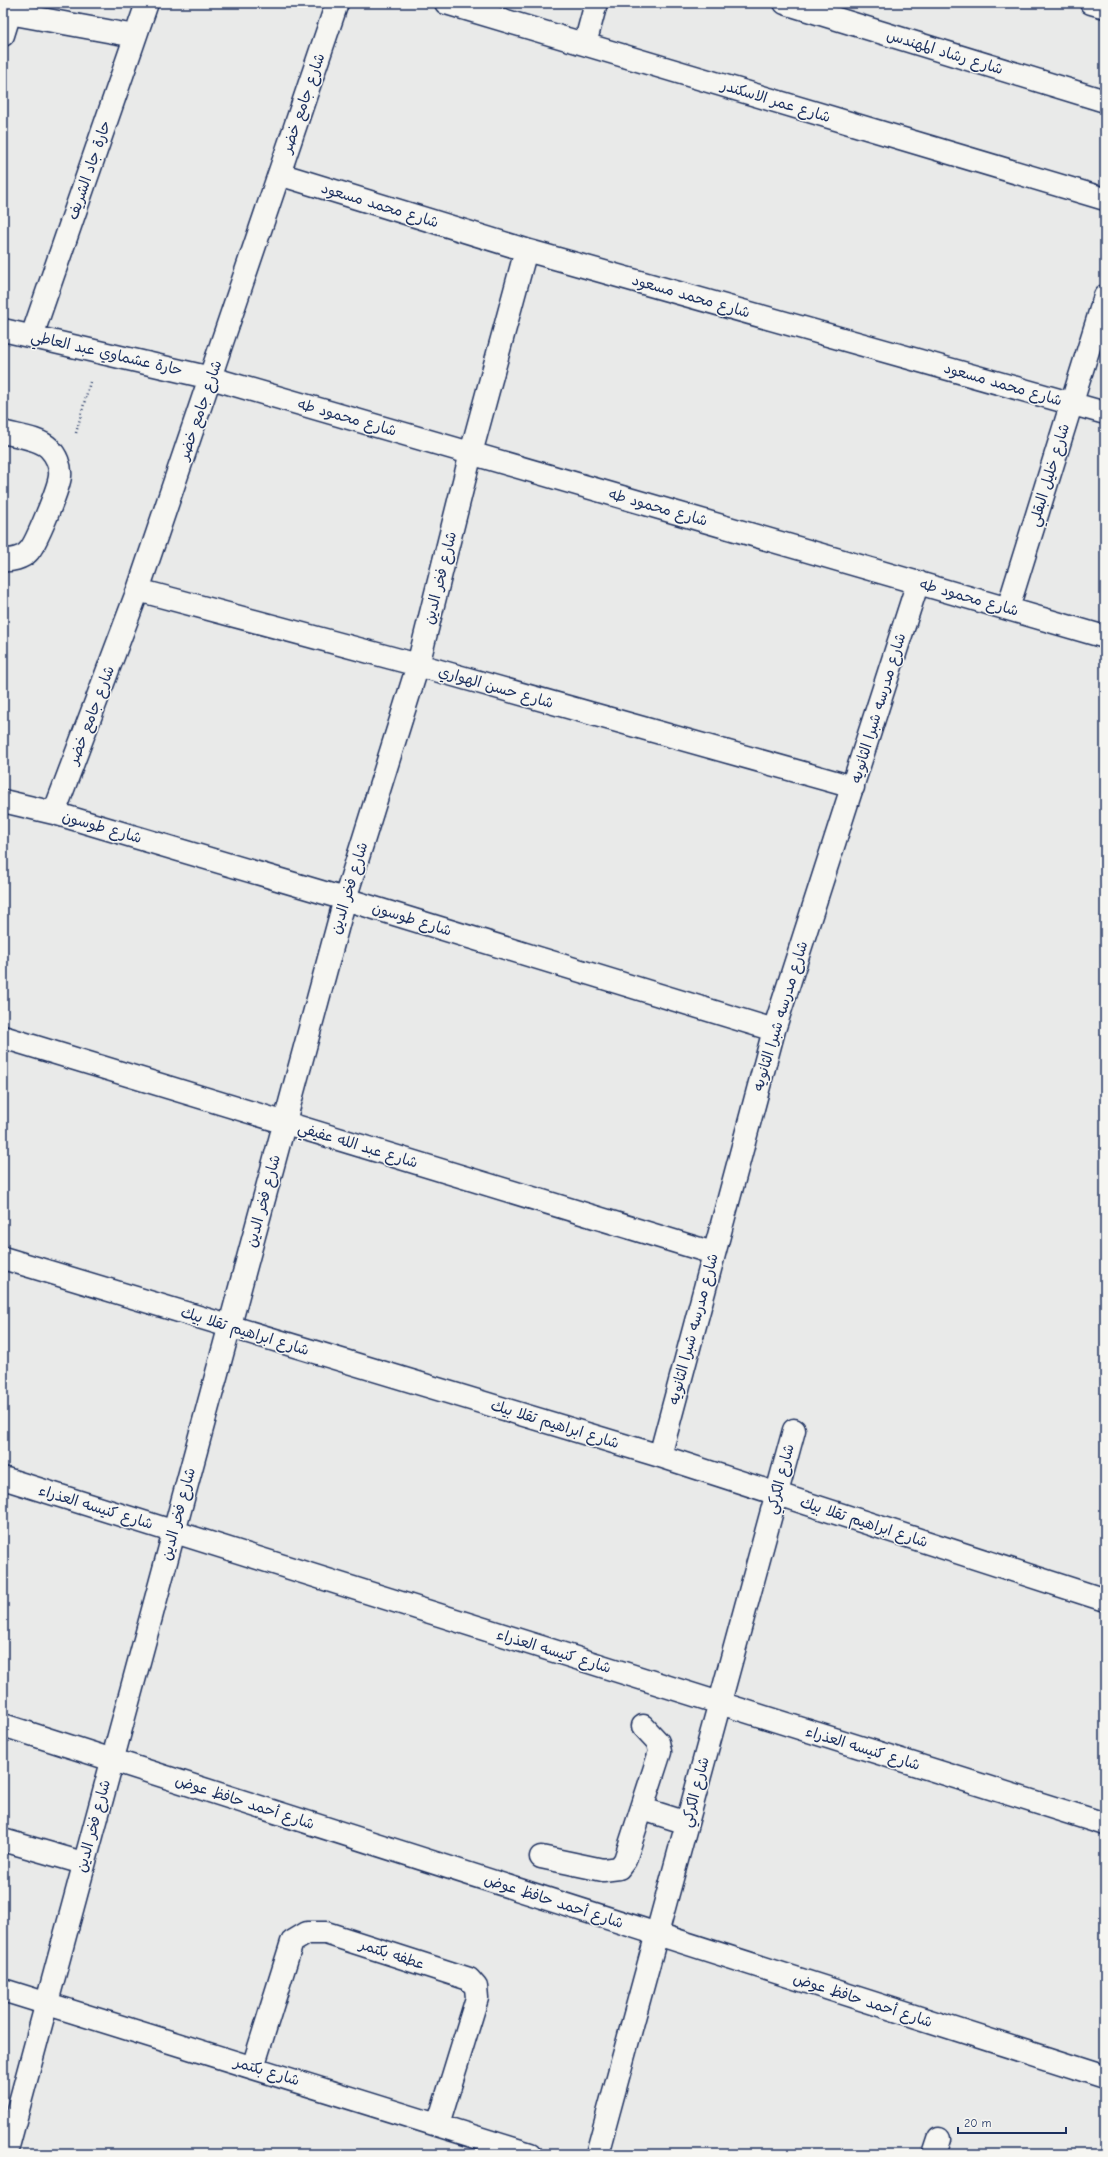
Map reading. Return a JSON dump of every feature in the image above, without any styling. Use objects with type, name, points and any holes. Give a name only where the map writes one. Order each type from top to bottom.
[{"type":"street","name":"حارة جاد الشريف","points":[[32,336],[147,3]]},
{"type":"street","name":"شارع جامع خضر","points":[[54,813],[138,590],[337,3]]},
{"type":"street","name":"شارع عمر الاسكندر","points":[[446,3],[1105,198]]},
{"type":"street","points":[[585,44],[596,3]]},
{"type":"street","name":"شارع رشاد المهندس","points":[[785,3],[1105,101]]},
{"type":"street","points":[[1091,3],[1105,7]]},
{"type":"street","points":[[3,35],[11,8],[135,36]]},
{"type":"street","name":"شارع محمد مسعود","points":[[279,174],[526,250],[1105,413]]},
{"type":"street","name":"شارع فخر الدين","points":[[6,2154],[83,1863],[345,899],[418,666],[471,453],[526,250]]},
{"type":"street","name":"شارع خليل البقلي","points":[[1008,608],[1105,296]]},
{"type":"street","name":"حارة عشماوي عبد العاطي","points":[[3,330],[98,350],[211,378]]},
{"type":"street","name":"شارع محمود طه","points":[[211,378],[1105,637]]},
{"type":"street","points":[[3,432],[34,441],[48,447],[58,460],[60,476],[39,536],[28,552],[9,561],[3,560]]},
{"type":"street","name":"شارع مدرسه شبرا الثانويه","points":[[660,1456],[713,1253],[774,1030],[918,582]]},
{"type":"street","name":"شارع حسن الهواري","points":[[138,590],[853,787]]},
{"type":"street","name":"شارع طوسون","points":[[3,801],[54,813],[345,899],[774,1030]]},
{"type":"street","name":"شارع عبد الله عفيفي","points":[[3,1037],[713,1253]]},
{"type":"street","name":"شارع ابراهيم تقلا بيك","points":[[3,1258],[660,1456],[1105,1600]]},
{"type":"street","name":"شارع الكركي","points":[[597,2154],[794,1430]]},
{"type":"street","name":"شارع كنيسه العذراء","points":[[3,1478],[1105,1824]]},
{"type":"street","name":"شارع أحمد حافظ عوض","points":[[3,1725],[1105,2077]]},
{"type":"street","points":[[541,1857],[603,1870],[619,1868],[625,1860],[660,1752],[658,1742],[642,1726]]},
{"type":"street","points":[[642,1809],[687,1823]]},
{"type":"street","points":[[3,1840],[83,1863]]},
{"type":"street","name":"عطفه بكتمر","points":[[252,2067],[292,1942],[307,1933],[326,1933],[469,1979],[476,1987],[477,1998],[438,2125]]},
{"type":"street","name":"شارع بكتمر","points":[[3,1990],[530,2154]]},
{"type":"path","points":[[58,460],[68,449],[75,437],[98,350]]}]
